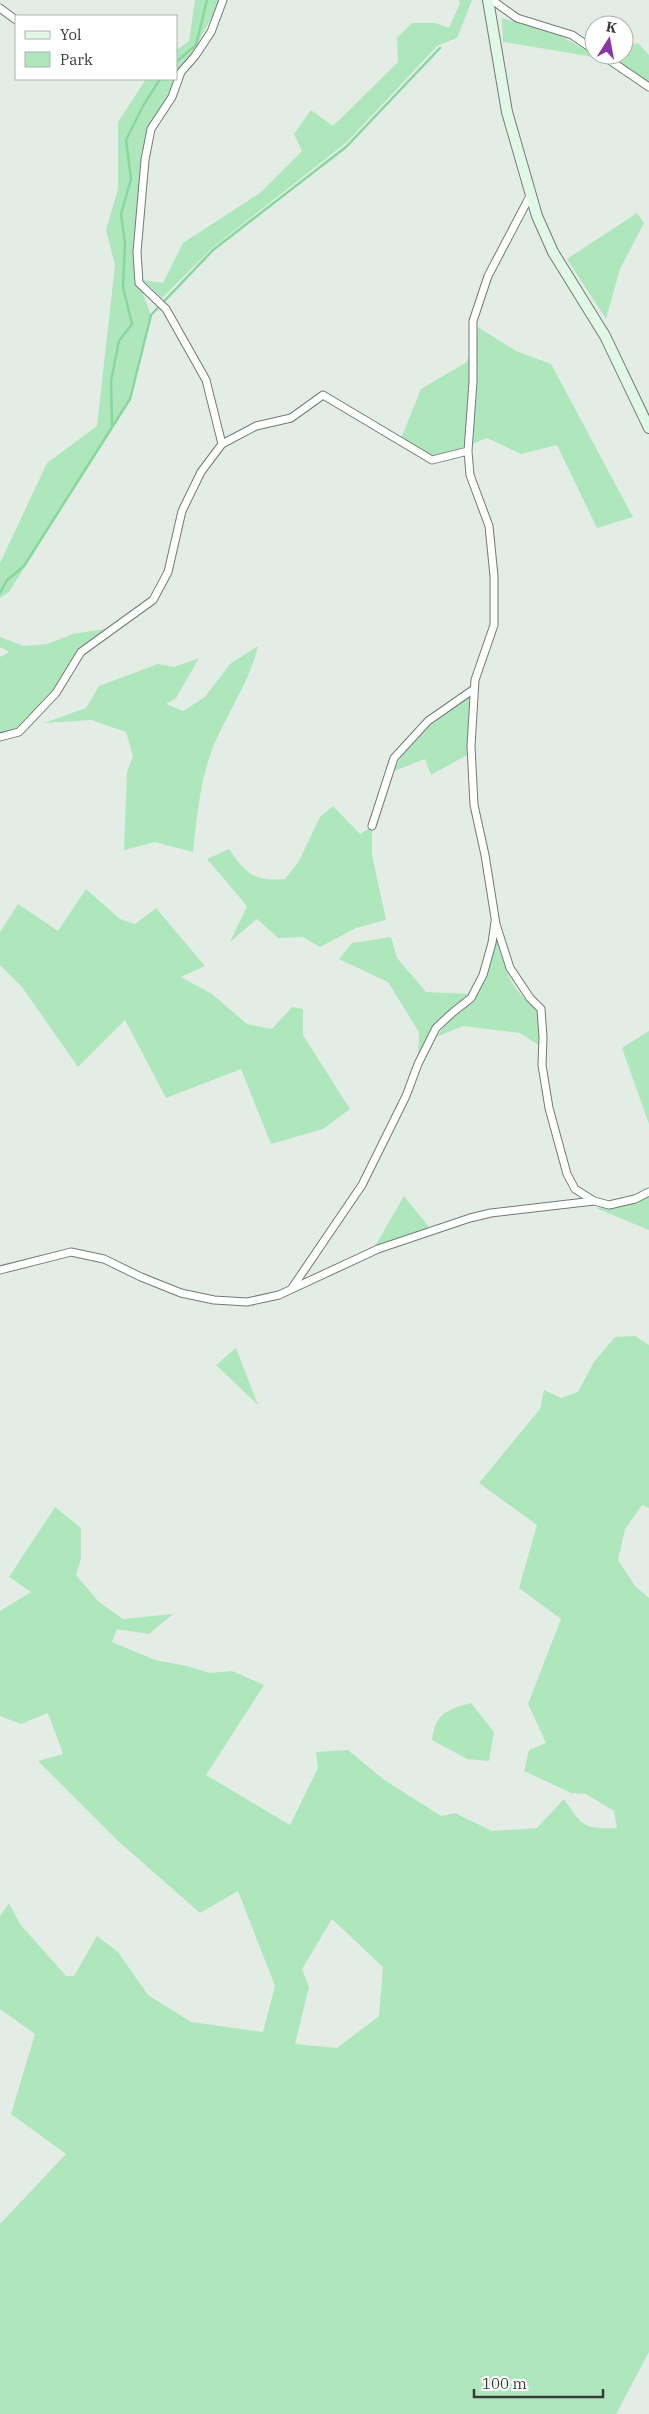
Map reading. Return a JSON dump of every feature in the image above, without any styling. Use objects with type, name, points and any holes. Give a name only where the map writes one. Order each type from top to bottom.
[{"type":"street","points":[[222,444],[206,380],[166,309],[139,283],[137,252],[145,160],[151,129],[172,97],[181,72],[195,56],[211,32],[223,0]]},
{"type":"street","points":[[488,0],[503,94],[530,196],[553,252],[605,336],[649,428]]},
{"type":"street","points":[[492,0],[516,18],[572,35],[584,43]]},
{"type":"street","points":[[0,8],[15,19]]},
{"type":"street","points":[[617,65],[649,87]]},
{"type":"street","points":[[530,196],[488,276],[473,321],[474,382],[468,451],[470,475],[489,526],[494,576],[494,625],[475,680],[474,689],[471,746],[474,805],[485,855],[495,919],[510,968],[530,998],[541,1009],[544,1082],[567,1174],[575,1189],[594,1201],[609,1205],[635,1199],[649,1192]]},
{"type":"street","points":[[0,737],[19,732],[56,693],[81,652],[152,600],[168,572],[182,511],[201,472],[222,444],[256,426],[291,418],[323,395],[432,460],[468,451]]},
{"type":"street","points":[[372,826],[394,758],[428,722],[474,689]]},
{"type":"street","points":[[292,1288],[362,1185],[406,1096],[418,1064],[436,1028],[471,998],[483,975],[492,943],[495,919]]},
{"type":"street","points":[[0,1270],[71,1252],[104,1259],[141,1277],[181,1293],[214,1300],[248,1302],[279,1295],[378,1249],[470,1218],[491,1213],[594,1201]]},
{"type":"green space","points":[[195,0],[221,0],[178,79],[178,49],[189,41]]},
{"type":"green space","points":[[459,0],[472,0],[457,38],[437,46],[347,142],[211,249],[162,298],[143,280],[163,283],[183,243],[260,193],[302,151],[294,134],[311,110],[333,126],[398,62],[397,38],[412,23],[435,23],[449,28],[460,3]]},
{"type":"green space","points":[[502,18],[559,35],[584,49],[584,55],[503,42]]},
{"type":"green space","points":[[638,43],[649,55],[649,83],[623,65],[634,65],[634,44]]},
{"type":"green space","points":[[145,80],[178,80],[151,129],[142,204],[139,283],[151,315],[130,399],[9,592],[0,598],[0,563],[47,463],[97,426],[115,265],[106,230],[118,189],[118,122]]},
{"type":"green space","points":[[637,213],[644,223],[620,269],[606,319],[567,259]]},
{"type":"green space","points":[[478,327],[516,351],[551,364],[633,517],[597,528],[557,445],[521,454],[487,438],[432,460],[400,441],[421,389],[467,362]]},
{"type":"green space","points":[[117,627],[81,652],[56,693],[19,732],[0,737],[0,657],[9,652],[0,647],[0,637],[24,646],[47,644],[73,634]]},
{"type":"green space","points":[[258,646],[250,672],[213,747],[205,772],[193,852],[155,842],[124,850],[127,772],[133,756],[126,732],[91,720],[44,723],[86,708],[99,686],[158,664],[174,667],[199,658],[176,698],[166,704],[183,711],[205,697],[230,664]]},
{"type":"green space","points":[[470,696],[467,755],[431,775],[425,759],[394,771],[400,759],[417,738]]},
{"type":"green space","points":[[333,806],[360,834],[370,828],[372,831],[372,855],[386,920],[356,928],[320,947],[303,937],[278,938],[257,919],[230,942],[247,906],[207,859],[229,849],[240,864],[251,874],[265,879],[285,879],[299,861],[320,817]]},
{"type":"green space","points":[[86,889],[120,919],[135,924],[156,908],[205,966],[181,977],[212,994],[247,1024],[272,1029],[292,1007],[303,1009],[303,1035],[350,1109],[323,1129],[271,1144],[241,1069],[166,1098],[125,1020],[78,1067],[22,987],[0,965],[0,932],[18,904],[58,931]]},
{"type":"green space","points":[[391,937],[397,958],[426,992],[469,994],[433,1027],[418,1056],[419,1032],[388,982],[339,959],[352,943]]},
{"type":"green space","points":[[497,940],[510,979],[521,995],[537,1010],[540,1046],[520,1033],[463,1026],[436,1037],[454,1015],[474,999],[485,976]]},
{"type":"green space","points":[[649,1031],[649,1124],[622,1048]]},
{"type":"green space","points":[[649,1195],[649,1230],[596,1208],[613,1207]]},
{"type":"green space","points":[[404,1196],[433,1232],[371,1253]]},
{"type":"green space","points":[[635,1336],[649,1345],[649,1508],[642,1505],[625,1529],[618,1560],[635,1586],[649,1598],[649,2352],[616,2414],[0,2414],[0,2224],[66,2154],[11,2114],[35,2034],[0,2009],[0,1916],[9,1903],[20,1924],[66,1976],[74,1976],[97,1936],[118,1952],[148,1995],[191,2022],[263,2032],[275,1986],[238,1891],[200,1913],[117,1840],[38,1761],[63,1754],[48,1713],[21,1724],[0,1716],[0,1611],[31,1592],[9,1577],[55,1507],[81,1528],[81,1559],[76,1575],[99,1602],[123,1619],[173,1614],[149,1634],[117,1629],[112,1642],[155,1660],[187,1666],[210,1673],[232,1671],[264,1685],[206,1775],[290,1825],[318,1768],[316,1752],[348,1750],[383,1779],[441,1816],[455,1813],[492,1831],[537,1828],[564,1799],[580,1821],[590,1827],[617,1828],[614,1811],[586,1794],[571,1793],[524,1771],[529,1750],[546,1743],[528,1704],[561,1619],[519,1588],[537,1525],[479,1483],[540,1409],[544,1390],[561,1398],[578,1392],[594,1362],[615,1337]],"holes":[[[332,1919],[383,1967],[379,2016],[337,2048],[295,2044],[309,1987],[302,1969]]]},
{"type":"green space","points":[[236,1348],[258,1405],[216,1365]]},
{"type":"green space","points":[[471,1703],[494,1732],[489,1761],[467,1759],[432,1740],[436,1724],[444,1714]]},
{"type":"waterway","points":[[178,60],[196,45],[207,0]]},
{"type":"waterway","points":[[0,593],[7,580],[24,566],[130,399],[151,315],[213,250],[346,147],[440,48]]},
{"type":"waterway","points":[[112,425],[111,381],[119,341],[132,324],[123,287],[125,244],[121,214],[131,179],[126,140],[143,106],[159,80]]}]
